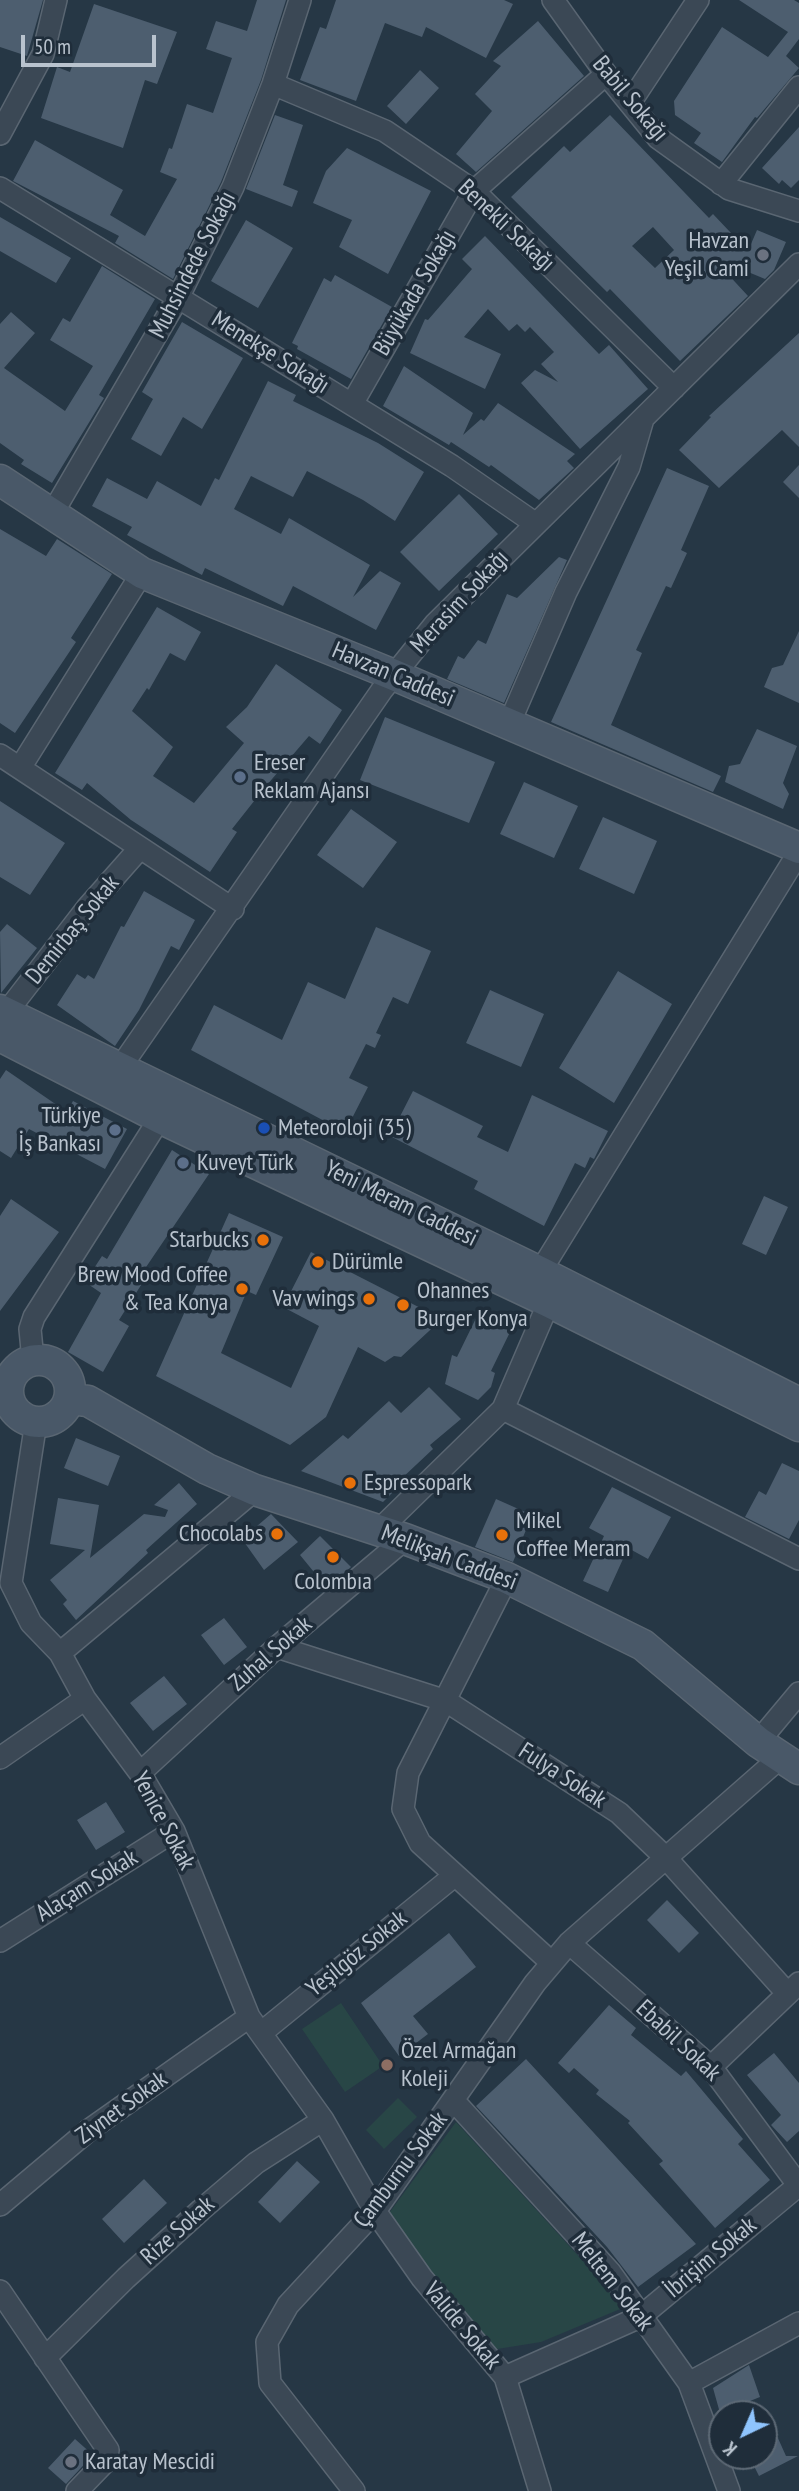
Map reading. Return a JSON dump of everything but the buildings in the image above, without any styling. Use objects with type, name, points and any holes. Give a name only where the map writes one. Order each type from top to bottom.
[{"type":"street","points":[[0,134],[43,54],[56,0]]},
{"type":"street","name":"Muhsindede Sokağı","points":[[52,514],[179,296],[233,187],[273,84],[300,0]]},
{"type":"street","name":"Babil Sokağı","points":[[553,0],[606,74],[658,138],[721,184],[799,211]]},
{"type":"street","points":[[630,103],[698,0]]},
{"type":"street","name":"Büyükada Sokağı","points":[[352,404],[474,191],[606,74]]},
{"type":"street","name":"Benekli Sokağı","points":[[273,84],[386,131],[474,191],[674,387]]},
{"type":"street","points":[[721,184],[799,87]]},
{"type":"street","name":"Menekşe Sokağı","points":[[0,188],[352,404],[536,524]]},
{"type":"street","name":"Merasim Sokağı","points":[[113,1079],[394,675],[435,624],[799,264]]},
{"type":"street","points":[[509,724],[566,592],[629,467],[644,418]]},
{"type":"street","name":"Havzan Caddesi","points":[[0,480],[142,573],[394,675],[799,850]]},
{"type":"street","points":[[20,768],[142,573]]},
{"type":"street","points":[[0,755],[233,909]]},
{"type":"street","name":"Demirbaş Sokak","points":[[2,1020],[88,908],[140,848]]},
{"type":"street","points":[[540,1272],[799,850]]},
{"type":"street","name":"Yeni Meram Caddesi","points":[[2,1020],[113,1079],[540,1272],[799,1403]]},
{"type":"street","name":"Yeni Meram Caddesi","points":[[113,1079],[160,1118],[549,1302],[799,1426]]},
{"type":"street","points":[[18,1358],[44,1360],[62,1370],[68,1378],[70,1399],[60,1415],[52,1420],[36,1422],[15,1411],[4,1392],[34,1317],[160,1118]]},
{"type":"street","points":[[549,1302],[503,1409],[799,1559]]},
{"type":"street","name":"Melikşah Caddesi","points":[[70,1399],[88,1401],[207,1469],[255,1490],[392,1535],[507,1578],[643,1645],[780,1756]]},
{"type":"street","name":"Zuhal Sokak","points":[[140,1773],[277,1647],[392,1535],[503,1409]]},
{"type":"street","name":"Yenice Sokak","points":[[36,1422],[6,1587],[31,1623],[60,1653],[85,1699],[140,1773],[174,1831],[255,2025],[323,2120],[374,2211]]},
{"type":"street","points":[[60,1653],[255,1490]]},
{"type":"street","points":[[507,1578],[408,1773],[403,1809],[420,1843],[552,1963]]},
{"type":"street","name":"Fulya Sokak","points":[[277,1647],[446,1700],[619,1813],[793,1988]]},
{"type":"street","name":"Çamburnu Sokak","points":[[354,2491],[270,2383],[267,2342],[288,2305],[374,2211],[569,1943],[780,1756],[799,1693]]},
{"type":"street","points":[[0,1758],[85,1699]]},
{"type":"street","name":"Alaçam Sokak","points":[[0,1941],[174,1831]]},
{"type":"street","name":"Yeşilgöz Sokak","points":[[255,2025],[454,1876]]},
{"type":"street","name":"Ebabil Sokak","points":[[569,1943],[710,2067],[799,2185]]},
{"type":"street","points":[[710,2067],[793,1988]]},
{"type":"street","name":"Ziynet Sokak","points":[[0,2205],[89,2130],[255,2025]]},
{"type":"street","name":"Meltem Sokak","points":[[453,2100],[610,2272],[689,2383],[729,2491]]},
{"type":"street","name":"Rize Sokak","points":[[45,2358],[126,2278],[201,2210],[256,2163],[323,2120]]},
{"type":"street","name":"İbrişim Sokak","points":[[505,2377],[640,2317],[799,2185]]},
{"type":"street","name":"Valide Sokak","points":[[374,2211],[422,2278],[505,2377],[540,2491]]},
{"type":"street","points":[[0,2291],[108,2450],[106,2460],[76,2491]]},
{"type":"street","points":[[689,2383],[799,2323]]},
{"type":"green space","points":[[341,2003],[383,2066],[345,2092],[302,2029]]},
{"type":"green space","points":[[398,2098],[417,2117],[384,2149],[366,2130]]},
{"type":"green space","points":[[456,2122],[625,2307],[541,2342],[491,2350],[384,2220]]},
{"type":"place","name":"Havzan Yeşil Cami","points":[[763,255]]},
{"type":"place","name":"Ereser Reklam Ajansı","points":[[240,777]]},
{"type":"place","name":"Meteoroloji (35)","points":[[264,1128]]},
{"type":"place","name":"Türkiye İş Bankası","points":[[115,1130]]},
{"type":"place","name":"Kuveyt Türk","points":[[183,1163]]},
{"type":"place","name":"Starbucks","points":[[263,1240]]},
{"type":"place","name":"Dürümle","points":[[318,1262]]},
{"type":"place","name":"Brew Mood Coffee & Tea Konya","points":[[242,1289]]},
{"type":"place","name":"Vav wings","points":[[369,1299]]},
{"type":"place","name":"Ohannes Burger Konya","points":[[403,1305]]},
{"type":"place","name":"Espressopark","points":[[350,1483]]},
{"type":"place","name":"Chocolabs","points":[[277,1534]]},
{"type":"place","name":"Mikel Coffee Meram","points":[[502,1535]]},
{"type":"place","name":"Colombıa","points":[[333,1557]]},
{"type":"place","name":"Özel Armağan Koleji","points":[[387,2065]]},
{"type":"place","name":"Karatay Mescidi","points":[[71,2462]]}]
